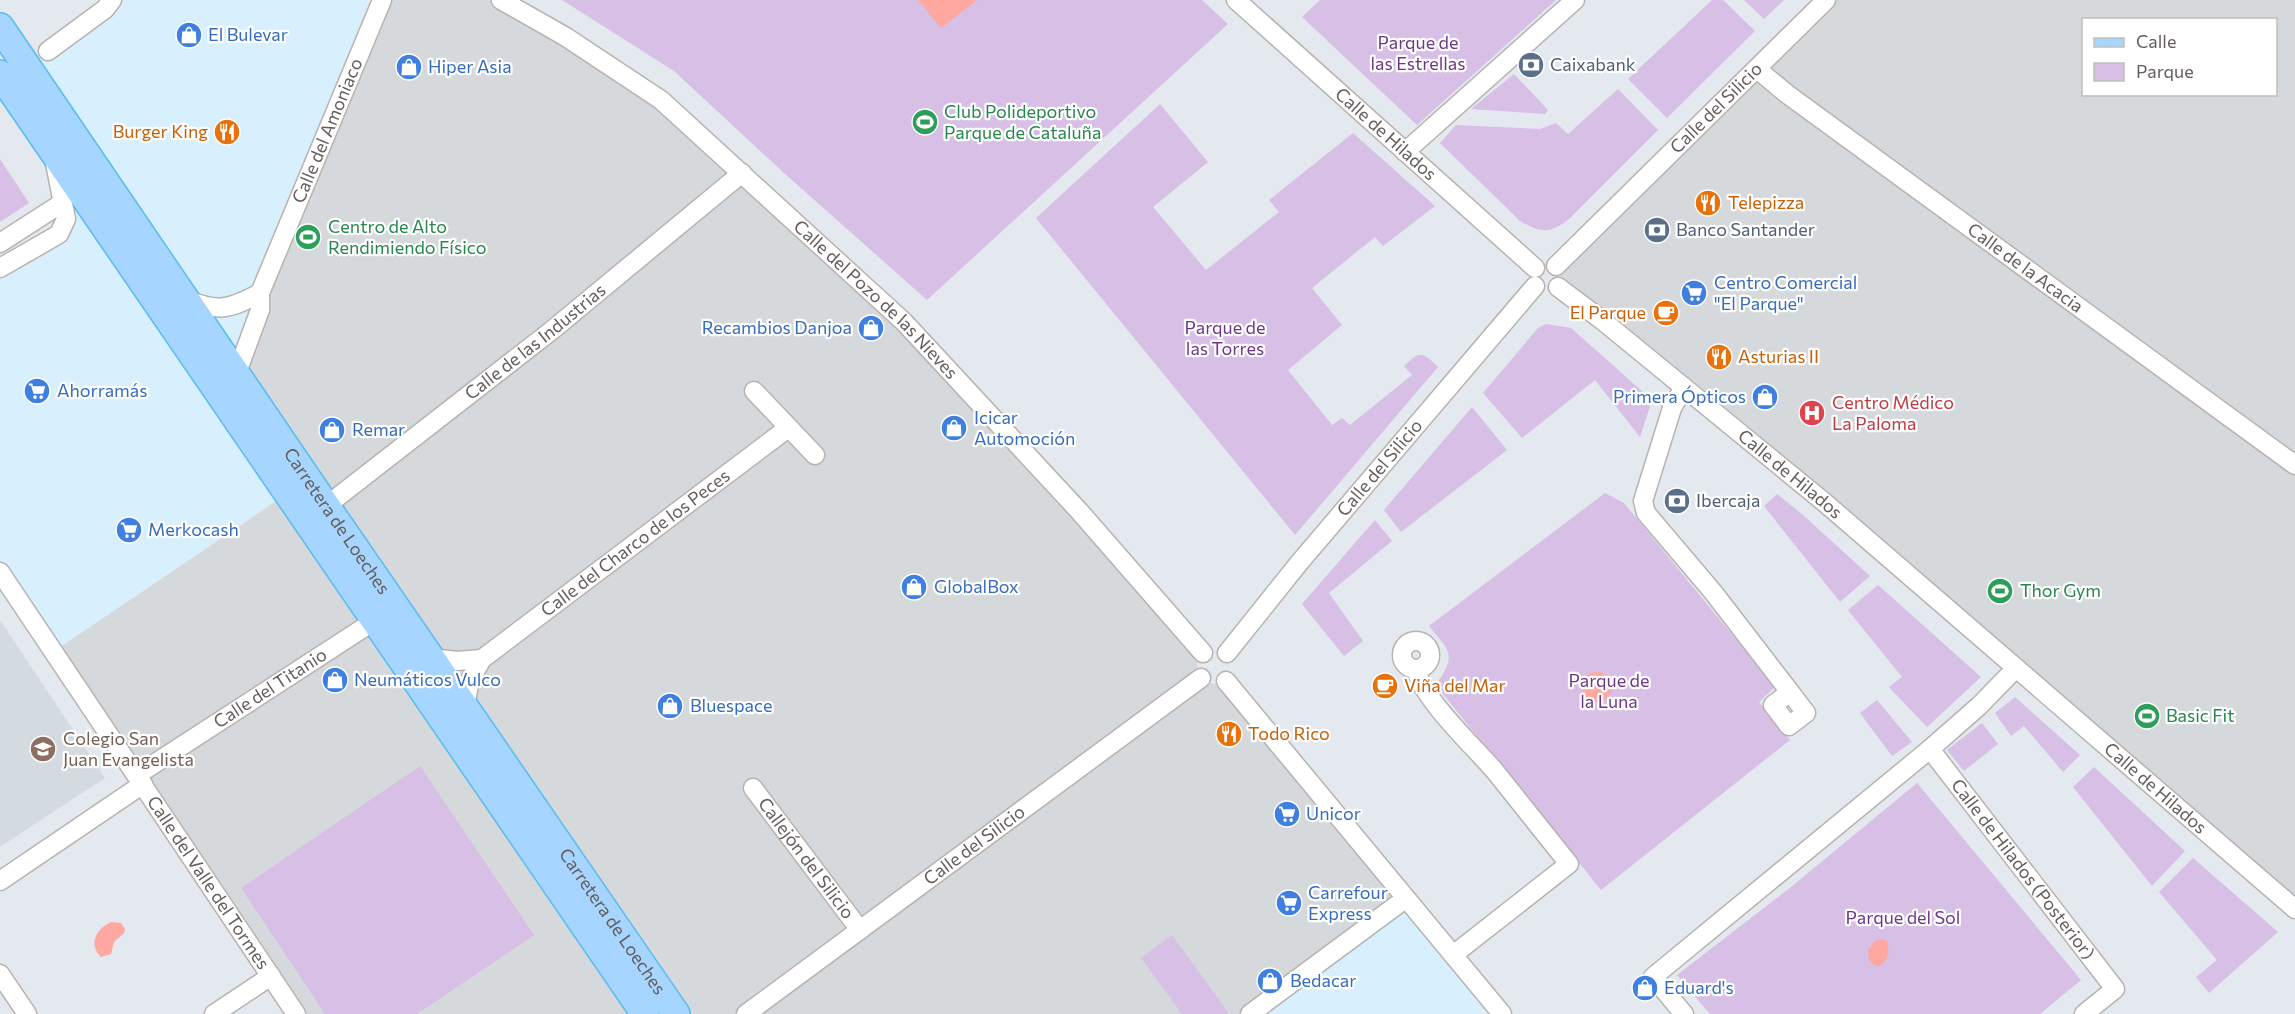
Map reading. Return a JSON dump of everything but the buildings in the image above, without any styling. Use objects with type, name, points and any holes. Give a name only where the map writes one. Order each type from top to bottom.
[{"type":"main road","name":"Carretera de Loeches","points":[[0,27],[236,375],[676,1014]]},
{"type":"main road","name":"Carretera de Loeches","points":[[0,74],[645,1014]]},
{"type":"street","points":[[48,51],[105,9],[112,0]]},
{"type":"street","name":"Calle del Amoniaco","points":[[236,375],[260,310],[260,293],[382,0]]},
{"type":"street","name":"Calle del Pozo de las Nieves","points":[[501,0],[566,37],[662,100],[924,341],[1203,653]]},
{"type":"street","name":"Calle de Hilados","points":[[1236,0],[1405,152],[1535,277]]},
{"type":"street","points":[[1405,152],[1575,0]]},
{"type":"street","name":"Calle del Silicio","points":[[1556,266],[1826,0]]},
{"type":"street","name":"Calle de la Acacia","points":[[1756,69],[2006,256],[2295,465]]},
{"type":"street","points":[[0,268],[59,234],[66,219],[62,203],[62,187],[51,147]]},
{"type":"street","name":"Calle de las Industrias","points":[[326,506],[551,331],[742,173]]},
{"type":"street","points":[[0,243],[62,203]]},
{"type":"street","points":[[1542,263],[1556,266],[1561,272],[1558,287],[1551,291],[1542,291],[1535,277],[1542,263]]},
{"type":"street","name":"Calle del Silicio","points":[[1227,653],[1535,277]]},
{"type":"street","name":"Calle de Hilados","points":[[1558,287],[1824,502],[2295,909]]},
{"type":"street","points":[[185,299],[206,308],[224,309],[238,305],[260,293]]},
{"type":"street","points":[[1684,387],[1672,408],[1643,501],[1646,513],[1713,592],[1790,692]]},
{"type":"street","points":[[754,391],[815,455]]},
{"type":"street","name":"Calle del Charco de los Peces","points":[[465,706],[470,680],[482,660],[788,428]]},
{"type":"street","name":"Calle del Valle del Tormes","points":[[0,572],[296,1014]]},
{"type":"street","name":"Calle del Titanio","points":[[0,881],[140,780],[374,621]]},
{"type":"street","points":[[1211,649],[1220,649],[1227,653],[1232,662],[1232,673],[1226,681],[1218,684],[1208,683],[1201,678],[1197,662],[1203,653],[1211,649]]},
{"type":"street","points":[[431,658],[457,661],[482,660]]},
{"type":"street","points":[[1684,1014],[1653,977],[1930,749],[1979,706],[2016,668]]},
{"type":"street","points":[[1416,669],[1418,680],[1436,703],[1494,770],[1569,864],[1453,955]]},
{"type":"street","name":"Calle del Silicio","points":[[746,1014],[1201,678]]},
{"type":"street","points":[[1226,681],[1502,1014]]},
{"type":"street","name":"Calle de Hilados (Posterior)","points":[[1930,749],[2115,989],[2084,1014]]},
{"type":"street","name":"Callejón del Silicio","points":[[753,788],[860,930]]},
{"type":"street","points":[[1250,1014],[1405,899]]},
{"type":"street","points":[[0,974],[27,1014]]},
{"type":"street","points":[[214,1014],[271,976]]},
{"type":"shaded area","points":[[112,0],[382,0],[236,375],[27,65]]},
{"type":"shaded area","points":[[382,0],[501,0],[622,73],[904,322],[1203,653],[1197,662],[1201,678],[1208,683],[1217,684],[1226,681],[1405,899],[1250,1014],[676,1014],[236,375]]},
{"type":"shaded area","points":[[918,0],[977,0],[941,28]]},
{"type":"shaded area","points":[[1826,0],[2295,0],[2295,909],[1561,280],[1561,273]]},
{"type":"shaded area","points":[[62,187],[288,493],[53,652],[0,572],[0,268],[59,235]]},
{"type":"shaded area","points":[[288,493],[645,1014],[296,1014],[53,652]]},
{"type":"shaded area","name":"Colegio San Juan Evangelista","points":[[0,620],[105,778],[0,847]]},
{"type":"shaded area","points":[[1597,672],[1603,673],[1611,681],[1611,693],[1603,701],[1597,702],[1591,701],[1583,693],[1582,687],[1583,681],[1591,673]]},
{"type":"shaded area","points":[[1405,899],[1502,1014],[1250,1014]]},
{"type":"shaded area","points":[[111,922],[121,923],[125,929],[124,933],[114,942],[111,954],[101,957],[94,942],[101,929]]},
{"type":"shaded area","points":[[1886,940],[1888,954],[1883,964],[1875,966],[1869,961],[1868,950],[1875,941]]},
{"type":"green space","name":"Club Polideportivo Parque de Cataluña","points":[[562,0],[1202,0],[1228,24],[927,300],[784,173],[674,71]]},
{"type":"green space","name":"Parque de las Estrellas","points":[[1320,0],[1556,0],[1417,125],[1302,17]]},
{"type":"green space","points":[[1712,0],[1723,0],[1755,31],[1667,118],[1628,79]]},
{"type":"green space","points":[[1744,0],[1784,0],[1764,19]]},
{"type":"green space","points":[[1514,74],[1548,110],[1545,114],[1471,109]]},
{"type":"green space","points":[[1618,89],[1658,130],[1569,219],[1550,229],[1539,230],[1520,221],[1440,143],[1456,125],[1540,129],[1556,123],[1568,134]]},
{"type":"green space","name":"Parque de las Torres","points":[[1160,104],[1208,162],[1153,207],[1206,270],[1279,212],[1269,200],[1353,133],[1435,206],[1383,246],[1375,237],[1312,288],[1342,325],[1288,370],[1332,425],[1342,418],[1350,425],[1412,375],[1404,366],[1414,357],[1425,356],[1438,367],[1295,535],[1036,218]]},
{"type":"green space","points":[[0,159],[29,203],[0,222]]},
{"type":"green space","points":[[1546,324],[1571,328],[1652,400],[1640,437],[1595,380],[1522,438],[1483,393],[1538,328]]},
{"type":"green space","points":[[1472,407],[1507,450],[1401,532],[1384,510]]},
{"type":"green space","name":"Parque de la Luna","points":[[1605,493],[1624,503],[1775,687],[1759,702],[1790,740],[1601,890],[1439,689],[1438,682],[1449,658],[1446,647],[1429,626]]},
{"type":"green space","points":[[1777,494],[1870,576],[1840,602],[1764,506]]},
{"type":"green space","points":[[1375,520],[1392,541],[1329,593],[1363,641],[1344,656],[1302,604]]},
{"type":"green space","points":[[1878,585],[1981,677],[1927,727],[1889,687],[1902,677],[1848,610]]},
{"type":"green space","points":[[2015,697],[2080,755],[2063,772],[2024,726],[2011,736],[1995,713]]},
{"type":"green space","points":[[1877,700],[1912,742],[1892,756],[1860,713]]},
{"type":"green space","points":[[1982,723],[1998,744],[1964,771],[1947,750]]},
{"type":"green space","points":[[420,766],[534,935],[417,1014],[325,1014],[241,888]]},
{"type":"green space","points":[[2094,767],[2185,851],[2152,886],[2073,787]]},
{"type":"green space","name":"Parque del Sol","points":[[1917,783],[2081,980],[2040,1014],[1710,1014],[1677,975],[1791,887]]},
{"type":"green space","points":[[2193,858],[2278,932],[2209,993],[2196,977],[2217,960],[2159,892]]},
{"type":"green space","points":[[1172,935],[1228,1012],[1225,1014],[1182,1014],[1141,958]]},
{"type":"place","name":"El Bulevar","points":[[189,35]]},
{"type":"place","name":"Caixabank","points":[[1531,65]]},
{"type":"place","name":"Hiper Asia","points":[[409,67]]},
{"type":"place","name":"Club Polideportivo Parque de Cataluña","points":[[925,122]]},
{"type":"place","name":"Burger King","points":[[227,132]]},
{"type":"place","name":"Telepizza","points":[[1708,203]]},
{"type":"place","name":"Banco Santander","points":[[1657,230]]},
{"type":"place","name":"Centro de Alto Rendimiendo Físico","points":[[308,237]]},
{"type":"place","name":"Centro Comercial \"El Parque\"","points":[[1694,293]]},
{"type":"place","name":"El Parque","points":[[1666,313]]},
{"type":"place","name":"Recambios Danjoa","points":[[871,328]]},
{"type":"place","name":"Asturias II","points":[[1719,357]]},
{"type":"place","name":"Ahorramás","points":[[37,391]]},
{"type":"place","name":"Primera Ópticos","points":[[1765,397]]},
{"type":"place","name":"Centro Médico La Paloma","points":[[1812,413]]},
{"type":"place","name":"Icicar Automoción","points":[[954,428]]},
{"type":"place","name":"Remar","points":[[332,430]]},
{"type":"place","name":"Ibercaja","points":[[1677,501]]},
{"type":"place","name":"Merkocash","points":[[129,530]]},
{"type":"place","name":"GlobalBox","points":[[914,587]]},
{"type":"place","name":"Thor Gym","points":[[2000,591]]},
{"type":"place","name":"Neumáticos Vulco","points":[[335,680]]},
{"type":"place","name":"Viña del Mar","points":[[1385,686]]},
{"type":"place","name":"Bluespace","points":[[670,706]]},
{"type":"place","name":"Basic Fit","points":[[2147,716]]},
{"type":"place","name":"Todo Rico","points":[[1229,734]]},
{"type":"place","name":"Colegio San Juan Evangelista","points":[[43,749]]},
{"type":"place","name":"Unicor","points":[[1287,814]]},
{"type":"place","name":"Carrefour Express","points":[[1289,903]]},
{"type":"place","name":"Bedacar","points":[[1270,981]]},
{"type":"place","name":"Eduard's","points":[[1645,988]]}]
